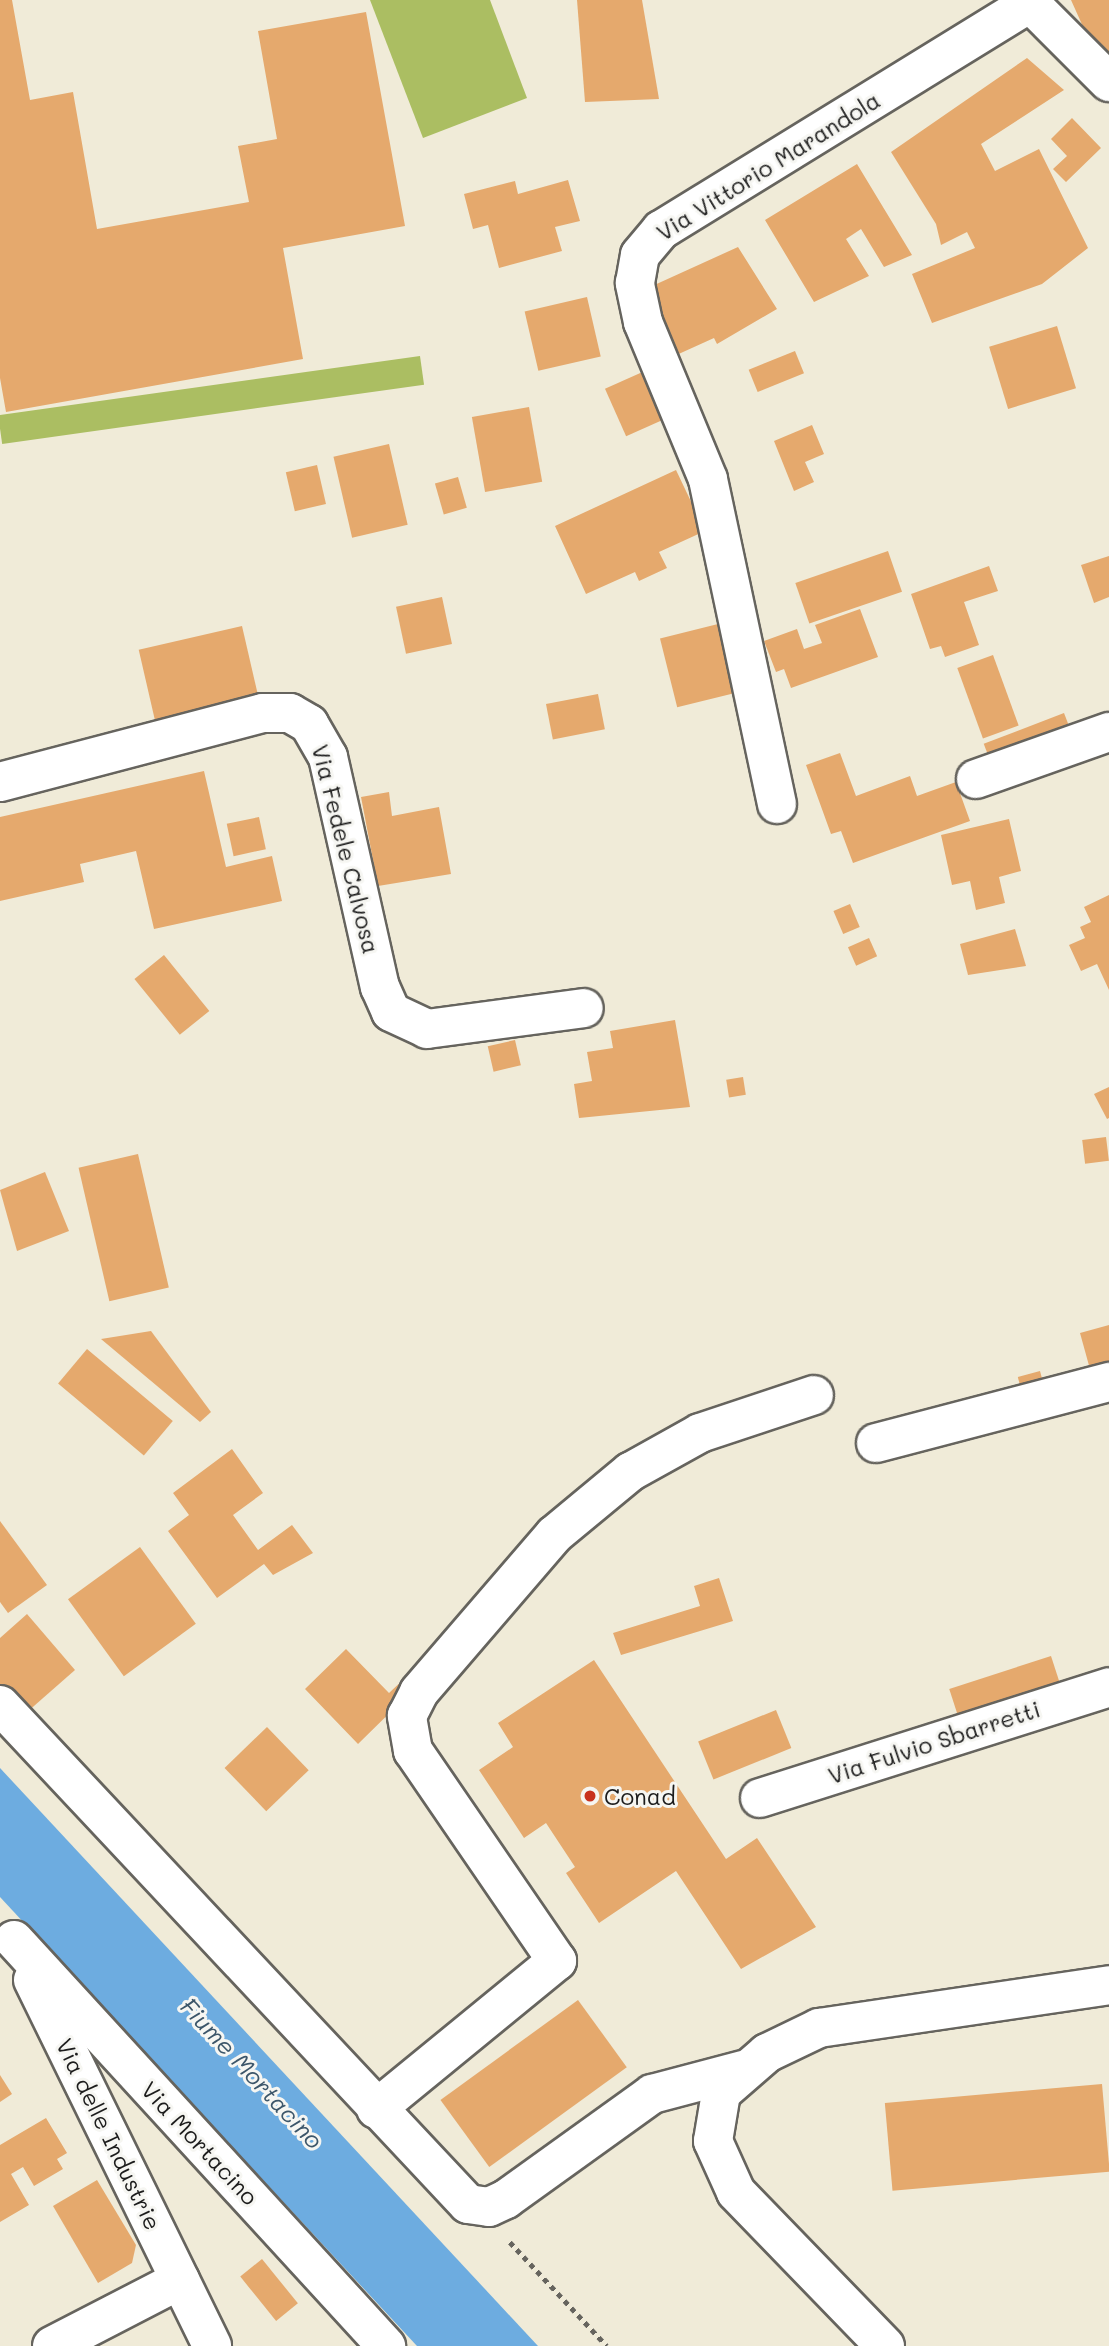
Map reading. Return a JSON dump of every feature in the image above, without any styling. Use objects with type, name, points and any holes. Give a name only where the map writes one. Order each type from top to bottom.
[{"type":"street","points":[[1029,1],[1109,82]]},
{"type":"street","name":"Via Vittorio Marandola","points":[[777,804],[708,479],[643,322],[635,284],[640,255],[661,230],[1029,1]]},
{"type":"street","name":"Via Fedele Calvosa","points":[[0,782],[263,713],[290,713],[309,724],[324,745],[391,1012],[427,1029],[584,1008]]},
{"type":"street","points":[[976,779],[1109,732]]},
{"type":"street","points":[[876,1443],[1109,1382]]},
{"type":"street","points":[[376,2109],[556,1961],[413,1751],[407,1716],[419,1692],[554,1535],[613,1485],[700,1433],[814,1395]]},
{"type":"street","name":"Via Fulvio Sbarretti","points":[[760,1798],[1109,1687]]},
{"type":"street","points":[[0,1705],[447,2188],[478,2207],[506,2199],[637,2101],[672,2085],[743,2070],[800,2036],[843,2022],[1109,1985]]},
{"type":"street","name":"Via delle Industrie","points":[[7,1933],[212,2346]]},
{"type":"street","name":"Via Mortacino","points":[[7,1933],[386,2346]]},
{"type":"street","points":[[743,2070],[713,2112],[723,2171],[742,2200],[885,2346]]},
{"type":"street","points":[[52,2346],[180,2280]]},
{"type":"path","points":[[478,2207],[607,2346]]},
{"type":"green space","points":[[370,0],[490,0],[527,98],[423,138]]},
{"type":"green space","points":[[420,356],[424,385],[2,444],[0,415]]},
{"type":"water","name":"Fiume Mortacino","points":[[0,1768],[538,2346],[417,2346],[0,1897]]},
{"type":"building","points":[[0,0],[12,0],[30,100],[73,92],[97,229],[249,202],[238,146],[277,139],[258,31],[366,12],[405,226],[283,248],[303,359],[6,412],[0,378]]},
{"type":"building","points":[[577,0],[642,0],[659,99],[585,102]]},
{"type":"building","points":[[1071,0],[1109,0],[1109,56],[1096,39],[1089,40]]},
{"type":"building","points":[[1027,58],[1064,90],[981,144],[995,171],[1039,149],[1088,248],[1042,284],[932,323],[912,274],[975,248],[967,232],[941,245],[936,224],[891,152]]},
{"type":"building","points":[[1072,118],[1101,148],[1066,182],[1053,169],[1067,156],[1051,139]]},
{"type":"building","points":[[857,164],[912,255],[884,267],[861,229],[846,239],[869,276],[814,302],[765,220]]},
{"type":"building","points":[[568,180],[580,221],[555,227],[562,251],[499,268],[488,225],[473,229],[464,194],[515,181],[518,194]]},
{"type":"building","points":[[738,247],[777,309],[717,344],[714,338],[672,357],[655,320],[663,316],[650,287]]},
{"type":"building","points":[[587,297],[601,356],[538,371],[525,311]]},
{"type":"building","points":[[1057,326],[1076,388],[1008,409],[989,347]]},
{"type":"building","points":[[795,351],[804,373],[758,392],[749,370]]},
{"type":"building","points":[[647,370],[668,418],[626,436],[605,389]]},
{"type":"building","points":[[529,407],[542,482],[485,492],[472,417]]},
{"type":"building","points":[[812,425],[824,454],[805,462],[814,482],[794,491],[774,441]]},
{"type":"building","points":[[389,444],[408,525],[352,538],[333,457]]},
{"type":"building","points":[[317,465],[326,504],[295,511],[286,472]]},
{"type":"building","points":[[676,470],[705,531],[659,552],[667,568],[639,581],[635,572],[586,594],[555,526]]},
{"type":"building","points":[[458,477],[467,508],[444,514],[435,484]]},
{"type":"building","points":[[888,551],[902,592],[809,624],[795,583]]},
{"type":"building","points":[[1109,556],[1109,597],[1094,603],[1081,565]]},
{"type":"building","points":[[989,566],[998,591],[964,602],[979,645],[945,657],[941,646],[930,649],[911,594]]},
{"type":"building","points":[[442,597],[452,644],[406,654],[396,607]]},
{"type":"building","points":[[860,609],[878,657],[791,688],[784,669],[776,672],[764,641],[797,629],[804,649],[822,643],[815,625]]},
{"type":"building","points":[[726,622],[743,691],[677,707],[660,638]]},
{"type":"building","points":[[242,626],[259,700],[156,724],[139,650]]},
{"type":"building","points":[[993,655],[1019,725],[983,738],[957,668]]},
{"type":"building","points":[[598,694],[605,729],[553,739],[546,704]]},
{"type":"building","points":[[1064,713],[1073,737],[993,768],[984,744]]},
{"type":"building","points":[[840,753],[856,796],[910,776],[917,796],[956,782],[970,821],[853,863],[841,831],[831,834],[806,765]]},
{"type":"building","points":[[204,771],[226,867],[272,856],[282,901],[154,929],[136,851],[80,864],[84,882],[0,901],[0,817]]},
{"type":"building","points":[[389,792],[392,816],[439,807],[451,874],[378,886],[361,797]]},
{"type":"building","points":[[259,817],[266,849],[234,856],[227,824]]},
{"type":"building","points":[[1009,819],[1021,871],[999,877],[1005,903],[976,910],[970,881],[952,885],[941,835]]},
{"type":"building","points":[[1109,895],[1109,990],[1097,964],[1081,971],[1069,945],[1085,938],[1080,927],[1091,922],[1084,907]]},
{"type":"building","points":[[850,904],[860,927],[843,934],[833,911]]},
{"type":"building","points":[[1015,929],[1026,966],[968,975],[960,944]]},
{"type":"building","points":[[869,938],[877,956],[856,966],[848,947]]},
{"type":"building","points":[[164,955],[209,1011],[180,1035],[134,979]]},
{"type":"building","points":[[675,1020],[690,1107],[579,1118],[574,1084],[592,1081],[587,1052],[613,1048],[610,1031]]},
{"type":"building","points":[[515,1040],[521,1065],[494,1072],[488,1046]]},
{"type":"building","points":[[743,1077],[746,1095],[729,1097],[726,1080]]},
{"type":"building","points":[[1109,1087],[1109,1118],[1107,1119],[1094,1094]]},
{"type":"building","points":[[1106,1137],[1109,1161],[1085,1164],[1082,1140]]},
{"type":"building","points":[[138,1154],[169,1287],[109,1301],[79,1168]]},
{"type":"building","points":[[45,1172],[69,1231],[17,1251],[0,1190]]},
{"type":"building","points":[[1109,1325],[1109,1376],[1093,1380],[1080,1333]]},
{"type":"building","points":[[151,1331],[211,1412],[200,1422],[101,1339]]},
{"type":"building","points":[[87,1349],[173,1421],[144,1455],[58,1383]]},
{"type":"building","points":[[1040,1371],[1045,1390],[1023,1396],[1018,1377]]},
{"type":"building","points":[[232,1449],[263,1493],[233,1515],[258,1550],[292,1525],[313,1553],[273,1575],[264,1564],[217,1598],[168,1531],[189,1515],[173,1493]]},
{"type":"building","points":[[0,1521],[47,1585],[8,1613],[0,1602]]},
{"type":"building","points":[[140,1547],[196,1624],[124,1676],[68,1599]]},
{"type":"building","points":[[719,1578],[733,1621],[621,1655],[613,1633],[700,1606],[694,1586]]},
{"type":"building","points":[[27,1614],[75,1670],[26,1713],[0,1684],[0,1638]]},
{"type":"building","points":[[346,1649],[389,1693],[405,1678],[415,1688],[358,1744],[305,1689]]},
{"type":"building","points":[[1051,1656],[1062,1690],[960,1723],[949,1689]]},
{"type":"building","name":"Conad","points":[[594,1660],[726,1859],[757,1838],[816,1927],[741,1969],[676,1871],[599,1923],[566,1873],[575,1867],[546,1823],[524,1838],[479,1770],[513,1747],[498,1723]]},
{"type":"building","points":[[776,1710],[791,1748],[713,1779],[698,1741]]},
{"type":"building","points":[[267,1727],[309,1770],[266,1811],[225,1768]]},
{"type":"building","points":[[578,2000],[627,2067],[489,2167],[440,2100]]},
{"type":"building","points":[[0,2075],[12,2094],[0,2102]]},
{"type":"building","points":[[1102,2084],[1109,2172],[892,2191],[885,2103]]},
{"type":"building","points":[[46,2118],[67,2153],[57,2159],[63,2169],[34,2186],[23,2167],[11,2174],[29,2205],[0,2222],[0,2145]]},
{"type":"building","points":[[97,2180],[136,2245],[132,2263],[98,2283],[53,2206]]},
{"type":"building","points":[[262,2259],[298,2303],[276,2321],[240,2277]]},
{"type":"place","name":"Conad","points":[[590,1796]]}]
